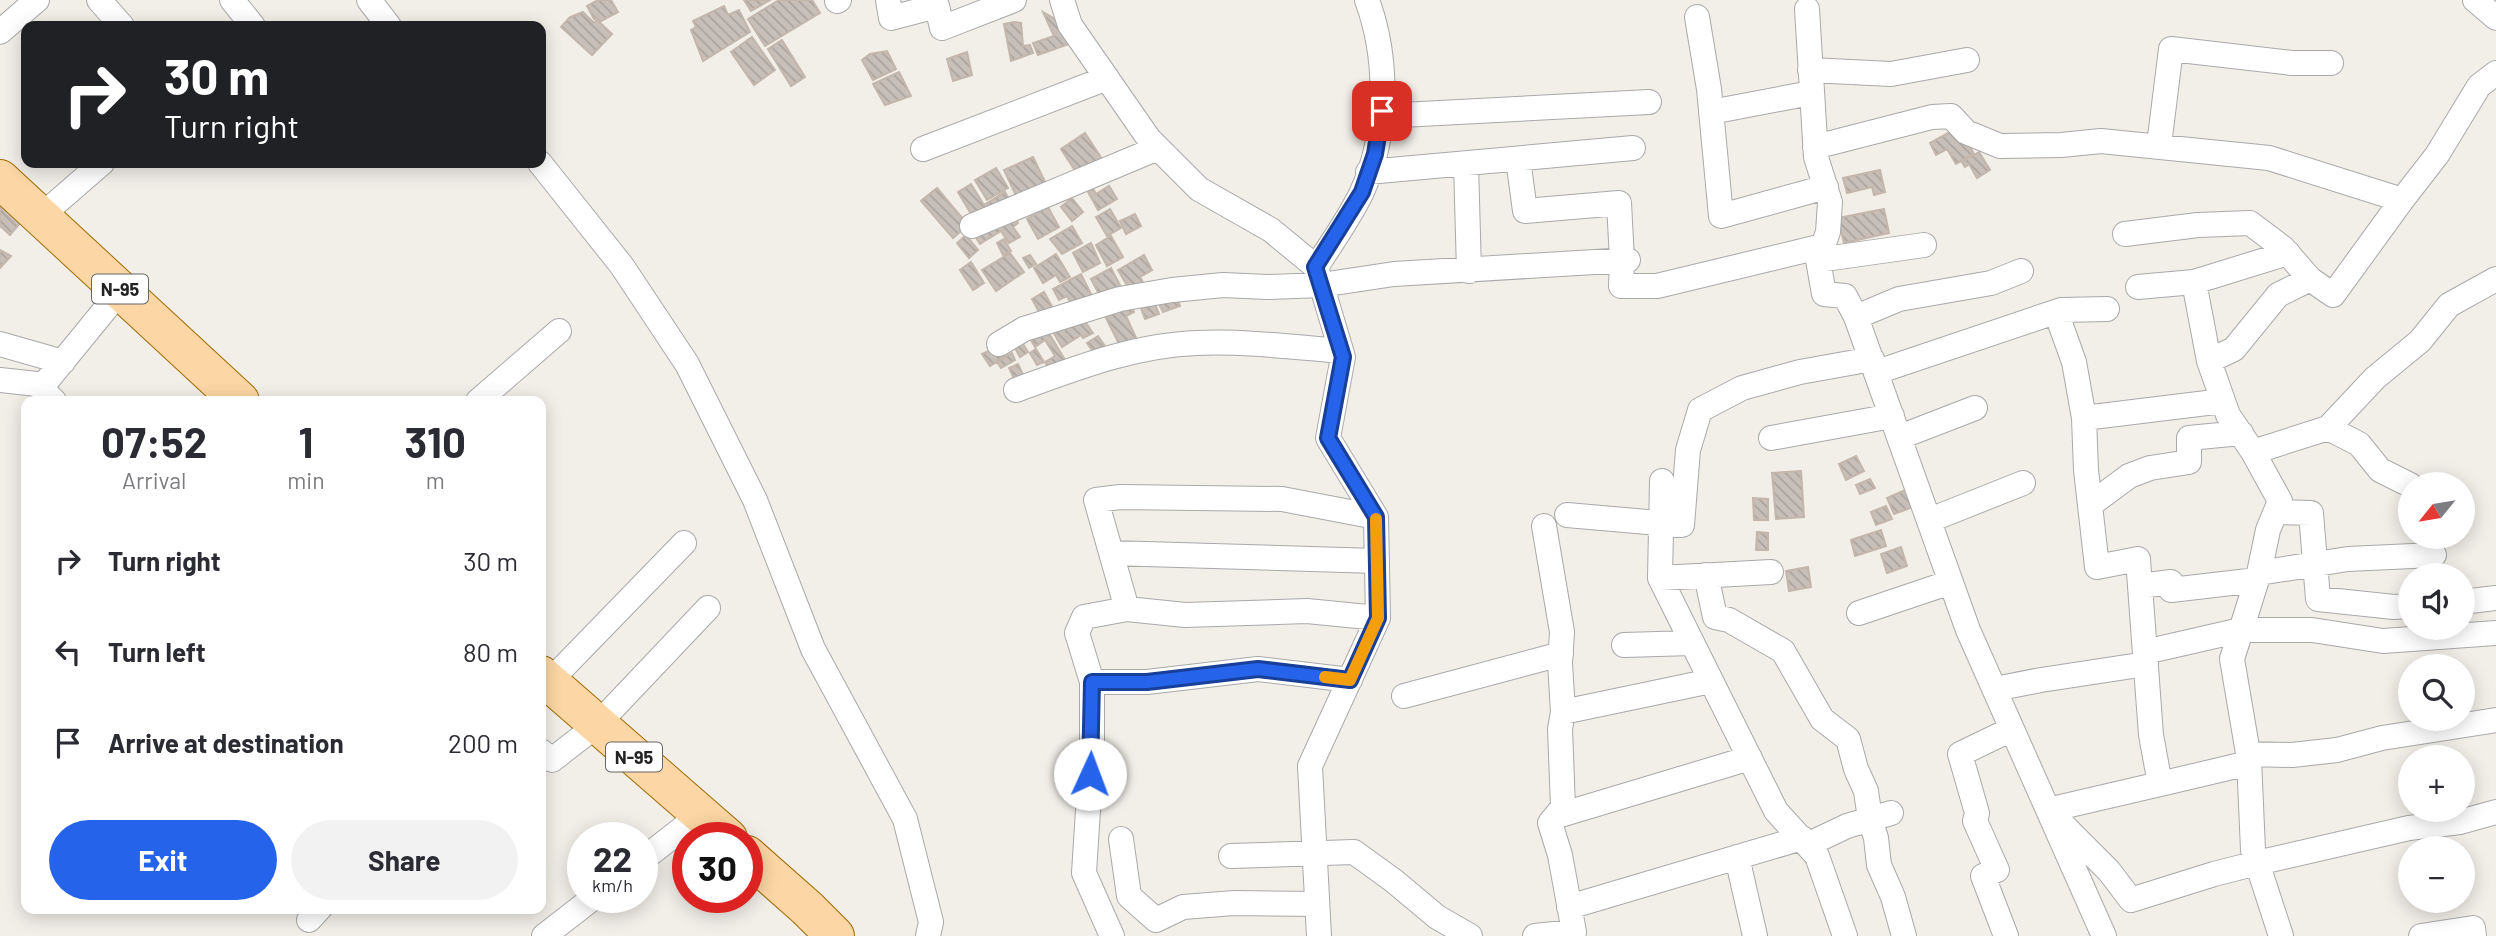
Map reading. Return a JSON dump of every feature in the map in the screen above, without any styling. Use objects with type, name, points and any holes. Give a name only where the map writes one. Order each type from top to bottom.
[{"type":"main road","name":"N-95","points":[[0,179],[235,396]]},
{"type":"main road","name":"N-95","points":[[546,680],[709,822]]},
{"type":"main road","points":[[763,873],[806,922],[835,936]]},
{"type":"street","points":[[0,32],[37,0]]},
{"type":"street","points":[[99,0],[118,21]]},
{"type":"street","points":[[232,0],[249,21]]},
{"type":"street","points":[[369,0],[385,21]]},
{"type":"street","points":[[888,0],[891,18],[937,6],[942,28],[1014,0]]},
{"type":"street","points":[[1062,0],[1070,24],[1149,139],[1199,189],[1271,230],[1318,276],[1343,357],[1328,438],[1376,517],[1378,618],[1310,766],[1319,936]]},
{"type":"street","points":[[1318,276],[1362,192],[1375,154],[1382,116],[1380,57],[1367,0]]},
{"type":"street","points":[[2474,0],[2496,18]]},
{"type":"street","points":[[1807,9],[1815,147],[1830,202],[1828,232],[1821,253],[1824,294],[1845,296],[1856,317],[1968,630],[2104,936]]},
{"type":"street","points":[[1697,17],[1711,112],[1721,216],[1825,187]]},
{"type":"street","points":[[2159,145],[2171,49],[2292,63],[2332,63]]},
{"type":"street","points":[[1711,112],[1811,81],[1891,74],[1967,60]]},
{"type":"street","points":[[2125,234],[2198,225],[2250,223],[2288,253],[2310,279],[2333,295],[2437,155],[2479,86],[2496,73]]},
{"type":"street","points":[[923,149],[1107,78]]},
{"type":"street","points":[[1382,116],[1649,102]]},
{"type":"street","points":[[1815,147],[1932,117],[1951,116],[1966,132],[2000,146],[2101,141],[2269,158],[2402,200]]},
{"type":"street","points":[[972,226],[1158,148]]},
{"type":"street","points":[[1368,172],[1633,148]]},
{"type":"street","points":[[1518,159],[1525,211],[1619,203],[1625,260],[1621,286],[1657,286],[1821,253],[1924,245]]},
{"type":"street","points":[[1466,164],[1469,271]]},
{"type":"street","points":[[41,216],[96,168]]},
{"type":"street","points":[[544,168],[622,266],[693,376],[755,500],[813,649],[905,819],[931,922],[928,936]]},
{"type":"street","points":[[2138,288],[2194,282],[2288,253]]},
{"type":"street","points":[[999,344],[1024,329],[1120,299],[1172,290],[1223,285],[1267,287],[1318,276],[1469,271],[1625,260]]},
{"type":"street","points":[[1856,317],[1899,299],[1991,283],[2021,271]]},
{"type":"street","points":[[2209,361],[2234,349],[2278,295],[2310,279]]},
{"type":"street","points":[[2090,505],[2129,476],[2150,468],[2189,462],[2189,438],[2247,443],[2328,428],[2375,378],[2420,341],[2449,304],[2496,279]]},
{"type":"street","points":[[2194,282],[2209,361],[2228,415],[2280,502],[2268,530],[2258,577],[2232,659],[2248,759],[2253,850],[2281,936]]},
{"type":"street","points":[[0,380],[37,384],[48,394],[62,362],[121,290]]},
{"type":"street","points":[[1567,515],[1682,525],[1688,450],[1700,410],[1742,388],[1800,372],[1874,366],[2056,312],[2107,309]]},
{"type":"street","points":[[2056,312],[2074,362],[2084,418],[2097,567],[2138,559],[2151,735],[2160,784]]},
{"type":"street","points":[[484,396],[559,331]]},
{"type":"street","points":[[1016,390],[1079,367],[1136,351],[1196,343],[1341,351]]},
{"type":"street","points":[[0,344],[62,362]]},
{"type":"street","points":[[2084,418],[2223,401]]},
{"type":"street","points":[[1771,438],[1896,427],[1975,408]]},
{"type":"street","points":[[2328,428],[2360,444],[2381,470],[2398,479]]},
{"type":"street","points":[[1662,481],[1660,578],[1776,811],[1817,856],[1845,936]]},
{"type":"street","points":[[1930,520],[2023,484]]},
{"type":"street","points":[[1127,609],[1096,500],[1120,497],[1282,499],[1376,517]]},
{"type":"street","points":[[2276,512],[2311,513],[2318,599],[2398,607]]},
{"type":"street","points":[[1535,936],[1574,932],[1560,855],[1550,823],[1563,807],[1560,729],[1563,712],[1562,632],[1544,526]]},
{"type":"street","points":[[546,678],[684,543]]},
{"type":"street","points":[[1111,553],[1377,561]]},
{"type":"street","points":[[2140,586],[2171,582],[2171,590],[2258,577],[2348,559],[2434,555]]},
{"type":"street","points":[[1660,578],[1771,572]]},
{"type":"street","points":[[1706,575],[1715,617],[1729,620],[1783,651],[1822,719],[1848,739],[1856,769],[1881,816],[1876,838],[1879,865],[1893,897],[1904,936]]},
{"type":"street","points":[[1859,613],[1951,582]]},
{"type":"street","points":[[2475,600],[2496,598]]},
{"type":"street","points":[[546,755],[552,760],[597,725],[708,608]]},
{"type":"street","points":[[1112,936],[1084,873],[1092,747],[1092,682],[1077,634],[1084,617],[1127,609],[1185,615],[1307,611],[1378,618]]},
{"type":"street","points":[[1995,689],[2145,658],[2241,631],[2312,630],[2383,641],[2496,633]]},
{"type":"street","points":[[1624,645],[1692,643]]},
{"type":"street","points":[[1404,696],[1561,654]]},
{"type":"street","points":[[1092,682],[1147,682],[1258,669],[1350,680]]},
{"type":"street","points":[[1563,712],[1711,681]]},
{"type":"street","points":[[2048,810],[2160,784],[2248,759],[2337,750],[2382,738],[2479,725],[2496,720]]},
{"type":"street","points":[[2006,936],[1983,876],[1997,870],[1975,821],[1977,813],[1960,754],[2012,729]]},
{"type":"street","points":[[1557,816],[1750,758]]},
{"type":"street","points":[[2048,810],[2109,871],[2131,900],[2257,863],[2361,838],[2409,828],[2460,822],[2496,812]]},
{"type":"street","points":[[1569,907],[1737,858],[1804,842],[1881,816]]},
{"type":"street","points":[[1121,839],[1129,897],[1156,920],[1183,907],[1234,903],[1317,904]]},
{"type":"street","points":[[1231,856],[1354,852],[1437,917],[1470,936]]},
{"type":"street","points":[[1737,858],[1755,936]]},
{"type":"street","points":[[544,936],[574,913]]},
{"type":"street","points":[[2421,936],[2473,928],[2474,936]]},
{"type":"building","points":[[598,0],[611,0],[618,12],[601,21],[594,19],[587,6]]},
{"type":"building","points":[[744,0],[770,0],[751,11]]},
{"type":"building","points":[[779,0],[812,0],[820,13],[765,46],[748,19]]},
{"type":"building","points":[[724,6],[728,15],[739,10],[750,32],[703,61],[691,30],[696,27],[693,21]]},
{"type":"building","points":[[583,12],[594,23],[597,20],[612,34],[592,55],[561,27],[570,17]]},
{"type":"building","points":[[1043,12],[1055,19],[1069,44],[1038,55],[1033,43],[1054,36]]},
{"type":"building","points":[[1021,23],[1023,46],[1030,45],[1033,53],[1011,61],[1004,24]]},
{"type":"building","points":[[752,37],[775,70],[754,85],[731,52]]},
{"type":"building","points":[[782,40],[805,77],[791,86],[768,49]]},
{"type":"building","points":[[887,51],[896,69],[873,80],[862,60],[870,54]]},
{"type":"building","points":[[967,52],[972,75],[953,81],[947,59]]},
{"type":"building","points":[[899,72],[911,96],[885,105],[873,84]]},
{"type":"building","points":[[1959,127],[1974,154],[1956,164],[1947,149],[1936,155],[1930,143]]},
{"type":"building","points":[[1085,133],[1104,162],[1080,178],[1061,149]]},
{"type":"building","points":[[1979,152],[1990,170],[1977,178],[1969,164],[1965,167],[1962,162]]},
{"type":"building","points":[[1033,157],[1048,188],[1019,202],[1004,170]]},
{"type":"building","points":[[996,168],[1008,188],[987,200],[975,180]]},
{"type":"building","points":[[1880,170],[1885,192],[1874,195],[1872,187],[1847,193],[1843,178]]},
{"type":"building","points":[[971,184],[984,205],[1005,192],[1011,203],[977,224],[958,192]]},
{"type":"building","points":[[1091,185],[1096,194],[1109,186],[1117,199],[1098,210],[1086,188]]},
{"type":"building","points":[[937,188],[968,225],[953,238],[921,201]]},
{"type":"building","points":[[1072,198],[1083,212],[1072,221],[1061,207]]},
{"type":"building","points":[[0,206],[21,222],[10,235],[0,226]]},
{"type":"building","points":[[1048,207],[1059,227],[1038,239],[1027,219]]},
{"type":"building","points":[[1010,209],[1018,223],[1013,227],[1020,237],[1009,243],[1001,231],[980,244],[973,233]]},
{"type":"building","points":[[1110,209],[1121,228],[1107,236],[1096,217]]},
{"type":"building","points":[[1884,209],[1889,233],[1844,243],[1838,218]]},
{"type":"building","points":[[1135,214],[1141,226],[1126,234],[1120,221]]},
{"type":"building","points":[[1072,226],[1082,243],[1062,254],[1050,239]]},
{"type":"building","points":[[966,235],[978,250],[969,258],[957,243]]},
{"type":"building","points":[[1111,236],[1123,257],[1107,266],[1096,245]]},
{"type":"building","points":[[1004,239],[1011,251],[1003,255],[997,243]]},
{"type":"building","points":[[1091,243],[1100,263],[1083,272],[1073,253]]},
{"type":"building","points":[[0,250],[11,256],[0,268]]},
{"type":"building","points":[[1010,253],[1024,272],[996,291],[982,270]]},
{"type":"building","points":[[1056,254],[1070,277],[1060,282],[1056,275],[1043,283],[1034,268]]},
{"type":"building","points":[[1030,255],[1036,264],[1029,268],[1023,258]]},
{"type":"building","points":[[1144,255],[1152,270],[1140,277],[1147,289],[1131,292],[1118,270]]},
{"type":"building","points":[[971,262],[984,283],[973,290],[960,270]]},
{"type":"building","points":[[1111,268],[1122,289],[1102,300],[1091,279]]},
{"type":"building","points":[[1081,274],[1095,302],[1075,312],[1067,296],[1059,300],[1053,289]]},
{"type":"building","points":[[1044,292],[1056,314],[1044,321],[1032,299]]},
{"type":"building","points":[[1175,293],[1180,306],[1163,312],[1156,298]]},
{"type":"building","points":[[1151,295],[1159,314],[1145,319],[1138,300]]},
{"type":"building","points":[[1129,301],[1134,312],[1126,316],[1138,342],[1122,350],[1104,314]]},
{"type":"building","points":[[1080,314],[1093,333],[1083,338],[1081,335],[1062,347],[1052,330]]},
{"type":"building","points":[[1044,325],[1068,365],[1052,374],[1045,362],[1055,356],[1045,340],[1035,347],[1028,335]]},
{"type":"building","points":[[1098,336],[1109,352],[1098,359],[1087,343]]},
{"type":"building","points":[[1020,339],[1028,352],[1020,357],[1012,343]]},
{"type":"building","points":[[1002,345],[1007,355],[990,366],[982,354]]},
{"type":"building","points":[[1036,349],[1044,362],[1037,365],[1030,353]]},
{"type":"building","points":[[1012,353],[1015,360],[1001,368],[997,362]]},
{"type":"building","points":[[1018,364],[1026,381],[1017,385],[1009,368]]},
{"type":"building","points":[[1856,456],[1864,471],[1846,480],[1839,464]]},
{"type":"building","points":[[1801,471],[1804,517],[1776,519],[1772,473]]},
{"type":"building","points":[[1870,479],[1875,488],[1860,494],[1856,485]]},
{"type":"building","points":[[1905,490],[1913,507],[1894,514],[1887,498]]},
{"type":"building","points":[[1753,498],[1768,499],[1768,520],[1754,520]]},
{"type":"building","points":[[1886,506],[1892,519],[1876,525],[1871,512]]},
{"type":"building","points":[[1881,530],[1886,546],[1855,556],[1851,540]]},
{"type":"building","points":[[1757,532],[1768,533],[1768,550],[1756,550]]},
{"type":"building","points":[[1901,547],[1907,566],[1887,573],[1881,554]]},
{"type":"building","points":[[1808,567],[1811,587],[1789,591],[1786,571]]},
{"type":"slow traffic","points":[[1325,677],[1350,680],[1378,618],[1376,519]]},
{"type":"route","points":[[1090,774],[1092,682],[1147,682],[1258,669],[1350,680],[1378,618],[1376,517],[1328,438],[1343,357],[1315,267],[1362,192],[1375,154],[1382,111]]}]
